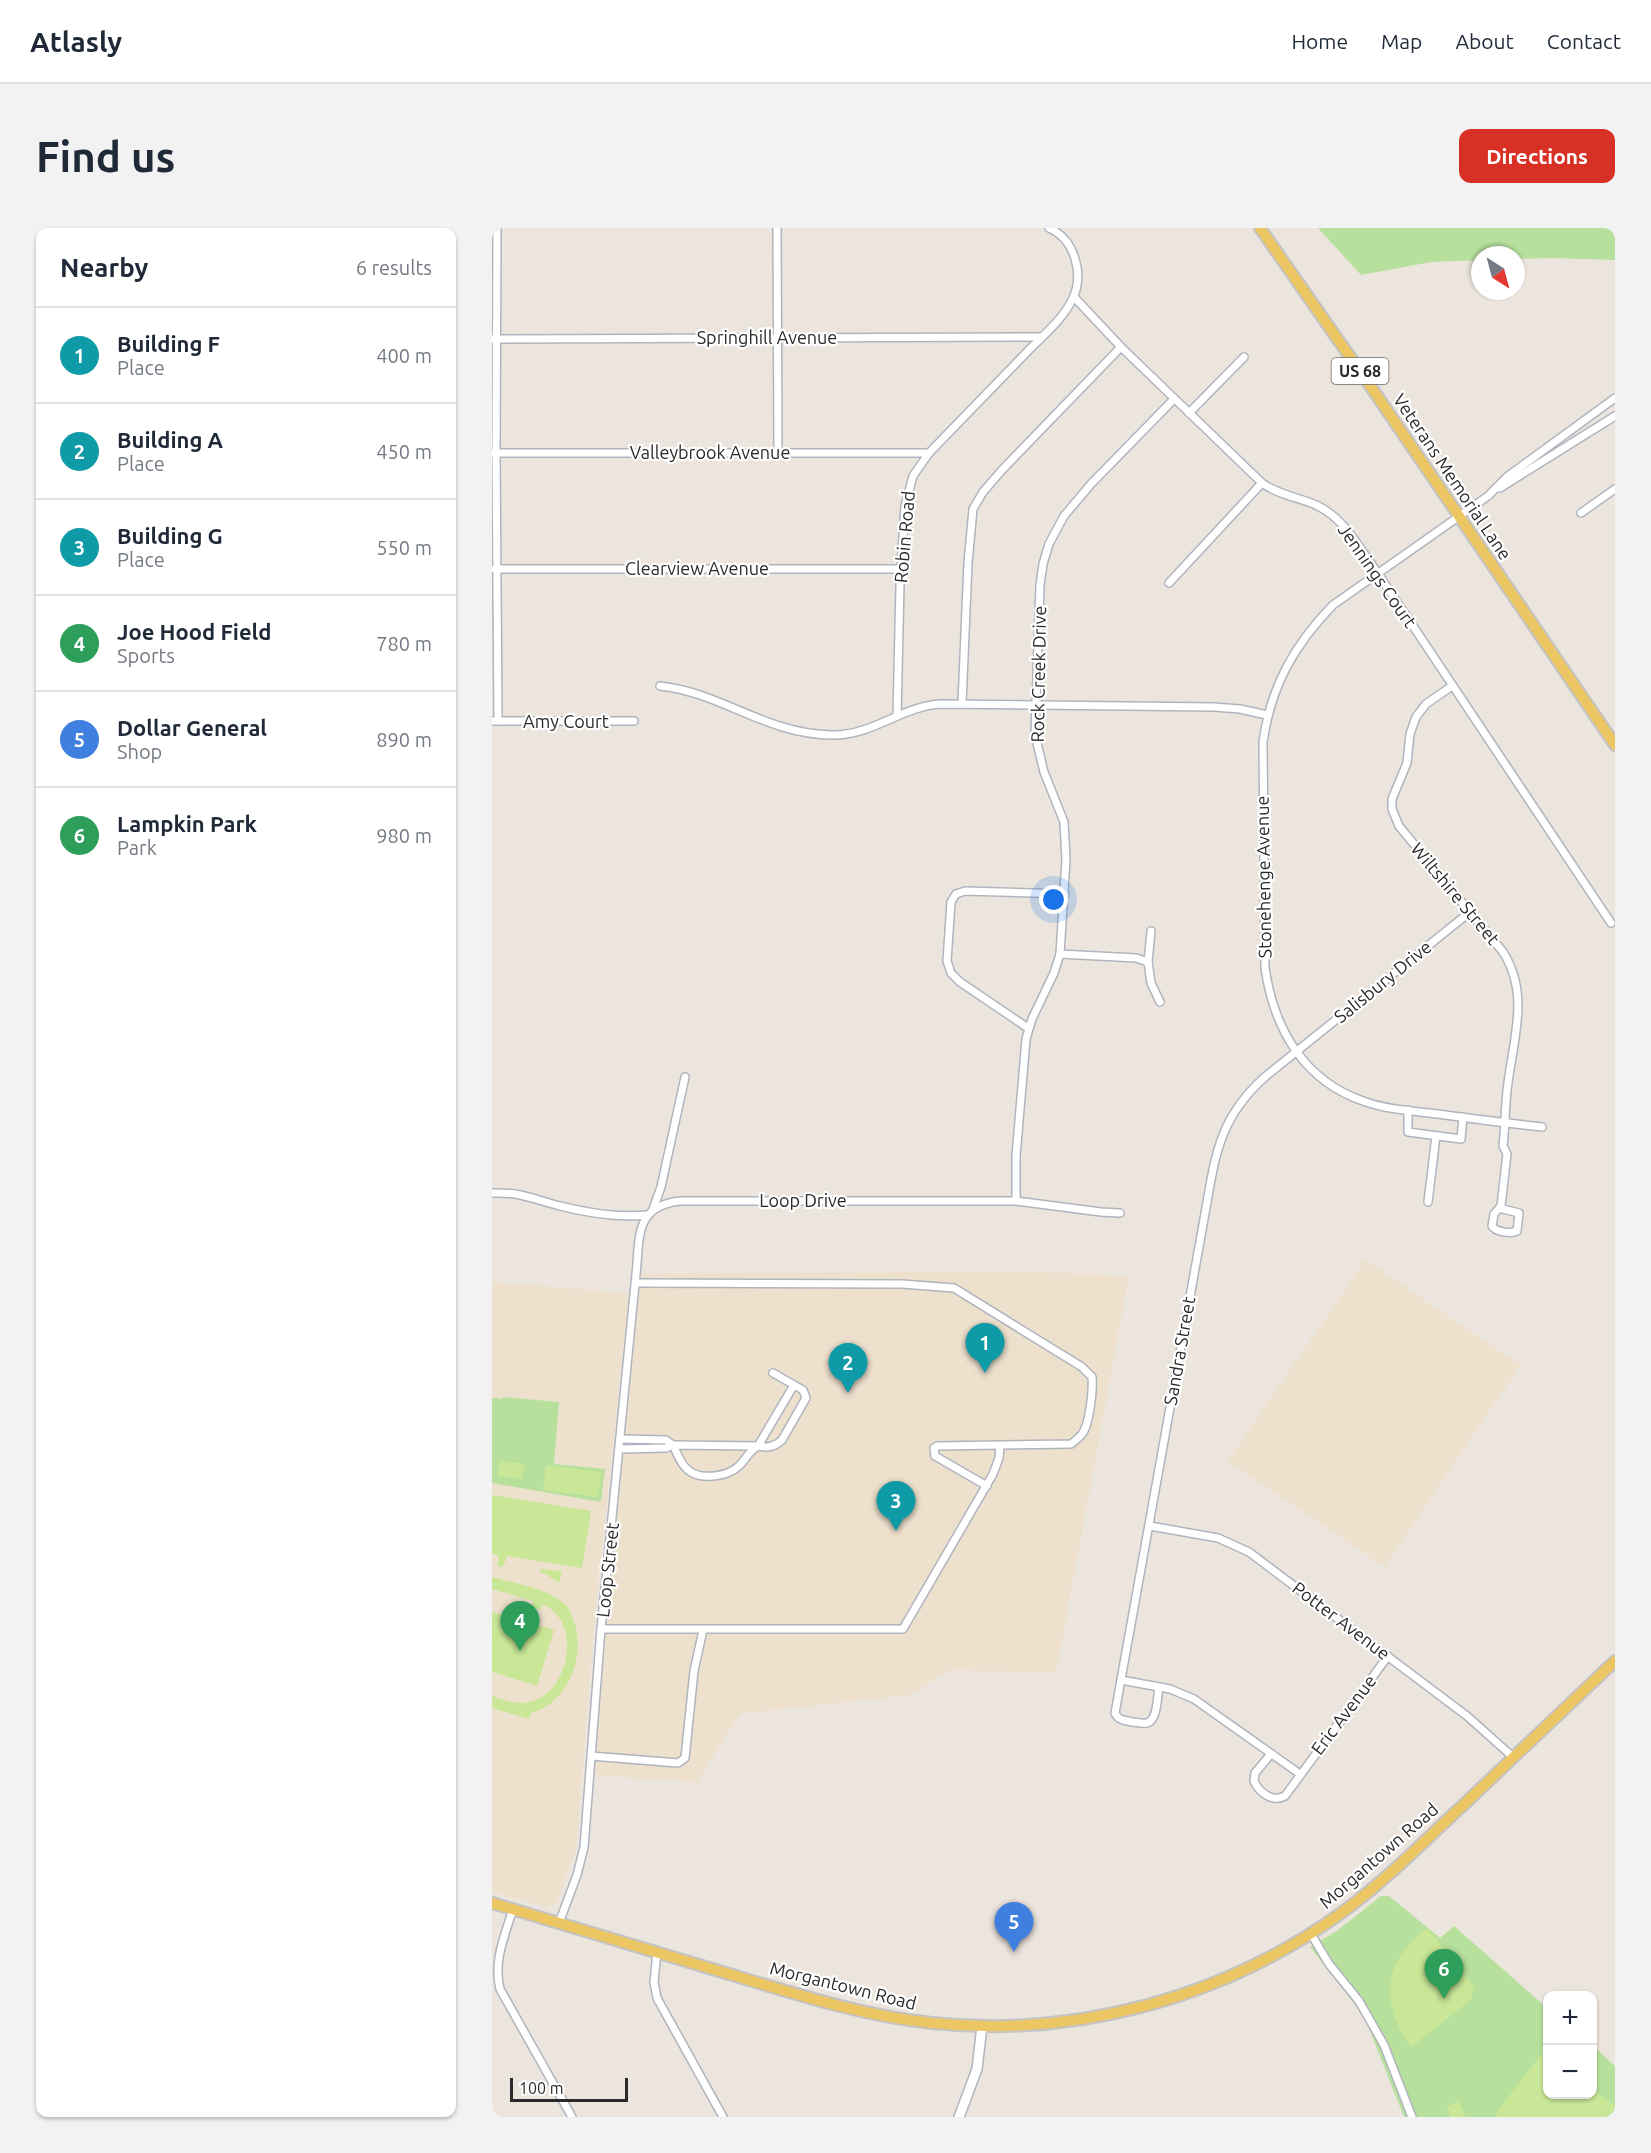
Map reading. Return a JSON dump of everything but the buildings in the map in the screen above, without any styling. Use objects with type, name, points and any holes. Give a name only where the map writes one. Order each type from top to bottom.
[{"type":"main road","name":"Veterans Memorial Lane","points":[[1260,228],[1615,745]]},
{"type":"main road","name":"Morgantown Road","points":[[492,1903],[859,2011],[930,2023],[982,2026],[1024,2025],[1088,2018],[1168,2000],[1231,1977],[1311,1934],[1382,1881],[1615,1660]]},
{"type":"street","points":[[495,721],[494,339],[497,228]]},
{"type":"street","points":[[777,228],[778,452]]},
{"type":"street","points":[[1049,228],[1067,242],[1075,257],[1078,275],[1074,297]]},
{"type":"street","name":"Robin Road","points":[[897,717],[901,569],[906,496],[915,471],[929,453],[1064,313],[1074,297]]},
{"type":"street","name":"Jennings Court","points":[[1074,297],[1121,347],[1263,483],[1283,495],[1311,503],[1329,513],[1344,527],[1377,572],[1611,922]]},
{"type":"street","name":"Springhill Avenue","points":[[494,339],[1042,337]]},
{"type":"street","points":[[962,703],[968,563],[973,509],[983,492],[1002,470],[1121,347]]},
{"type":"street","points":[[1189,413],[1244,357]]},
{"type":"street","points":[[1488,496],[1508,476],[1615,398]]},
{"type":"street","name":"Rock Creek Drive","points":[[1016,1201],[1018,1124],[1024,1050],[1028,1028],[1054,973],[1060,954],[1065,894],[1064,822],[1038,752],[1035,735],[1040,585],[1043,564],[1054,534],[1077,499],[1174,399]]},
{"type":"street","points":[[1488,496],[1615,418],[1606,405]]},
{"type":"street","name":"Valleybrook Avenue","points":[[494,453],[929,453]]},
{"type":"street","points":[[1169,583],[1263,483]]},
{"type":"street","points":[[1581,513],[1615,489]]},
{"type":"street","name":"Stonehenge Avenue","points":[[1488,496],[1333,605],[1314,625],[1285,668],[1274,692],[1267,716],[1262,768],[1265,968],[1275,1015],[1297,1053],[1319,1077],[1346,1094],[1376,1105],[1542,1127]]},
{"type":"street","name":"Clearview Avenue","points":[[494,569],[901,569]]},
{"type":"street","points":[[660,686],[702,695],[759,721],[802,733],[825,735],[846,734],[874,727],[923,705],[962,703],[1224,707],[1267,716]]},
{"type":"street","name":"Wiltshire Street","points":[[1452,686],[1426,704],[1416,717],[1410,734],[1407,763],[1395,790],[1392,808],[1399,826],[1503,952],[1517,981],[1518,1003],[1503,1146],[1507,1154],[1499,1208],[1494,1214],[1492,1228],[1516,1232],[1520,1214],[1499,1208]]},
{"type":"street","name":"Amy Court","points":[[495,721],[634,722]]},
{"type":"street","points":[[1028,1028],[960,982],[951,973],[947,961],[950,907],[956,894],[965,891],[1065,894]]},
{"type":"street","name":"Salisbury Drive","points":[[1297,1053],[1470,912]]},
{"type":"street","points":[[1151,931],[1148,962],[1151,983],[1160,1002]]},
{"type":"street","points":[[1060,954],[1136,958],[1148,962]]},
{"type":"street","name":"Sandra Street","points":[[1159,1687],[1154,1714],[1150,1722],[1145,1724],[1120,1720],[1115,1713],[1220,1140],[1231,1117],[1248,1094],[1266,1076],[1297,1053]]},
{"type":"street","name":"Loop Street","points":[[559,1923],[577,1875],[584,1847],[602,1629],[641,1227],[661,1187],[685,1077]]},
{"type":"street","points":[[1408,1110],[1408,1132],[1436,1136],[1461,1139],[1463,1117]]},
{"type":"street","points":[[1428,1202],[1436,1136]]},
{"type":"street","name":"Loop Drive","points":[[492,1193],[520,1193],[590,1213],[630,1216],[650,1212],[664,1203],[680,1201],[1016,1201],[1120,1213]]},
{"type":"street","points":[[636,1283],[902,1284],[954,1288],[1082,1367],[1092,1377],[1092,1392],[1086,1426],[1082,1435],[1076,1440],[1064,1445],[937,1446],[934,1448],[936,1456],[987,1486]]},
{"type":"street","points":[[620,1449],[666,1448],[673,1445],[772,1447],[782,1440],[804,1403],[806,1394],[773,1373]]},
{"type":"street","points":[[621,1439],[666,1440],[673,1445],[686,1468],[699,1475],[722,1475],[739,1466],[750,1451],[758,1446],[794,1385]]},
{"type":"street","points":[[739,1445],[745,1451],[745,1457]]},
{"type":"street","points":[[602,1629],[903,1629],[987,1486],[997,1465],[1000,1446]]},
{"type":"street","name":"Potter Avenue","points":[[1150,1526],[1218,1538],[1239,1546],[1467,1716],[1513,1757]]},
{"type":"street","points":[[591,1756],[678,1763],[685,1758],[694,1671],[703,1630]]},
{"type":"street","name":"Eric Avenue","points":[[1300,1774],[1388,1656]]},
{"type":"street","points":[[1121,1680],[1159,1687],[1194,1699],[1300,1774],[1285,1796],[1276,1799],[1271,1798],[1256,1785],[1254,1776],[1271,1754]]},
{"type":"street","points":[[513,1909],[498,1960],[500,1989],[573,2117]]},
{"type":"street","points":[[1311,1934],[1329,1964],[1359,2001],[1384,2045],[1412,2117]]},
{"type":"street","points":[[657,1952],[654,1982],[657,1998],[723,2117]]},
{"type":"street","points":[[959,2117],[977,2069],[982,2026]]},
{"type":"shaded area","points":[[1365,1260],[1521,1365],[1384,1567],[1228,1461]]},
{"type":"shaded area","points":[[1047,1272],[1129,1276],[1056,1673],[950,1670],[911,1695],[740,1714],[697,1782],[590,1775],[636,1274]]},
{"type":"shaded area","points":[[492,1282],[629,1293],[595,1613],[576,1849],[557,1902],[547,1907],[492,1892]]},
{"type":"green space","points":[[1318,228],[1615,228],[1615,260],[1525,259],[1525,246],[1471,246],[1471,260],[1431,262],[1361,275]]},
{"type":"green space","points":[[503,1397],[559,1402],[554,1464],[605,1469],[601,1502],[492,1483],[492,1398],[502,1399]]},
{"type":"green space","points":[[500,1461],[525,1464],[522,1479],[498,1476]]},
{"type":"green space","points":[[546,1465],[601,1472],[598,1497],[543,1490]]},
{"type":"green space","points":[[492,1495],[591,1511],[582,1568],[507,1556],[503,1567],[498,1566],[498,1555],[492,1554]]},
{"type":"green space","points":[[541,1569],[562,1571],[559,1583],[544,1573],[540,1573]]},
{"type":"green space","points":[[492,1577],[540,1590],[557,1598],[569,1609],[577,1633],[576,1661],[565,1688],[544,1708],[531,1713],[529,1719],[492,1708],[492,1696],[524,1703],[540,1698],[552,1688],[561,1673],[566,1657],[567,1640],[563,1624],[553,1611],[543,1606],[541,1610],[532,1607],[533,1601],[492,1589]]},
{"type":"green space","points":[[492,1612],[554,1630],[537,1686],[492,1672]]},
{"type":"green space","points":[[1381,1896],[1389,1896],[1440,1938],[1454,1926],[1543,2004],[1543,2099],[1597,2099],[1597,2050],[1615,2066],[1615,2117],[1404,2117],[1364,2016],[1310,1947],[1338,1930]]},
{"type":"green space","points":[[1427,1928],[1474,1986],[1471,2000],[1411,2047],[1394,2015],[1390,1984],[1401,1954]]},
{"type":"green space","points":[[1543,2052],[1543,2099],[1597,2099],[1597,2092],[1615,2106],[1615,2117],[1496,2117],[1496,2113]]},
{"type":"green space","points":[[1459,2101],[1466,2117],[1451,2117],[1447,2107]]},
{"type":"place","name":"Building F","points":[[985,1373]]},
{"type":"place","name":"Building A","points":[[848,1393]]},
{"type":"place","name":"Building G","points":[[896,1531]]},
{"type":"place","name":"Joe Hood Field","points":[[520,1651]]},
{"type":"place","name":"Dollar General","points":[[1014,1952]]},
{"type":"place","name":"Lampkin Park","points":[[1444,1999]]}]
